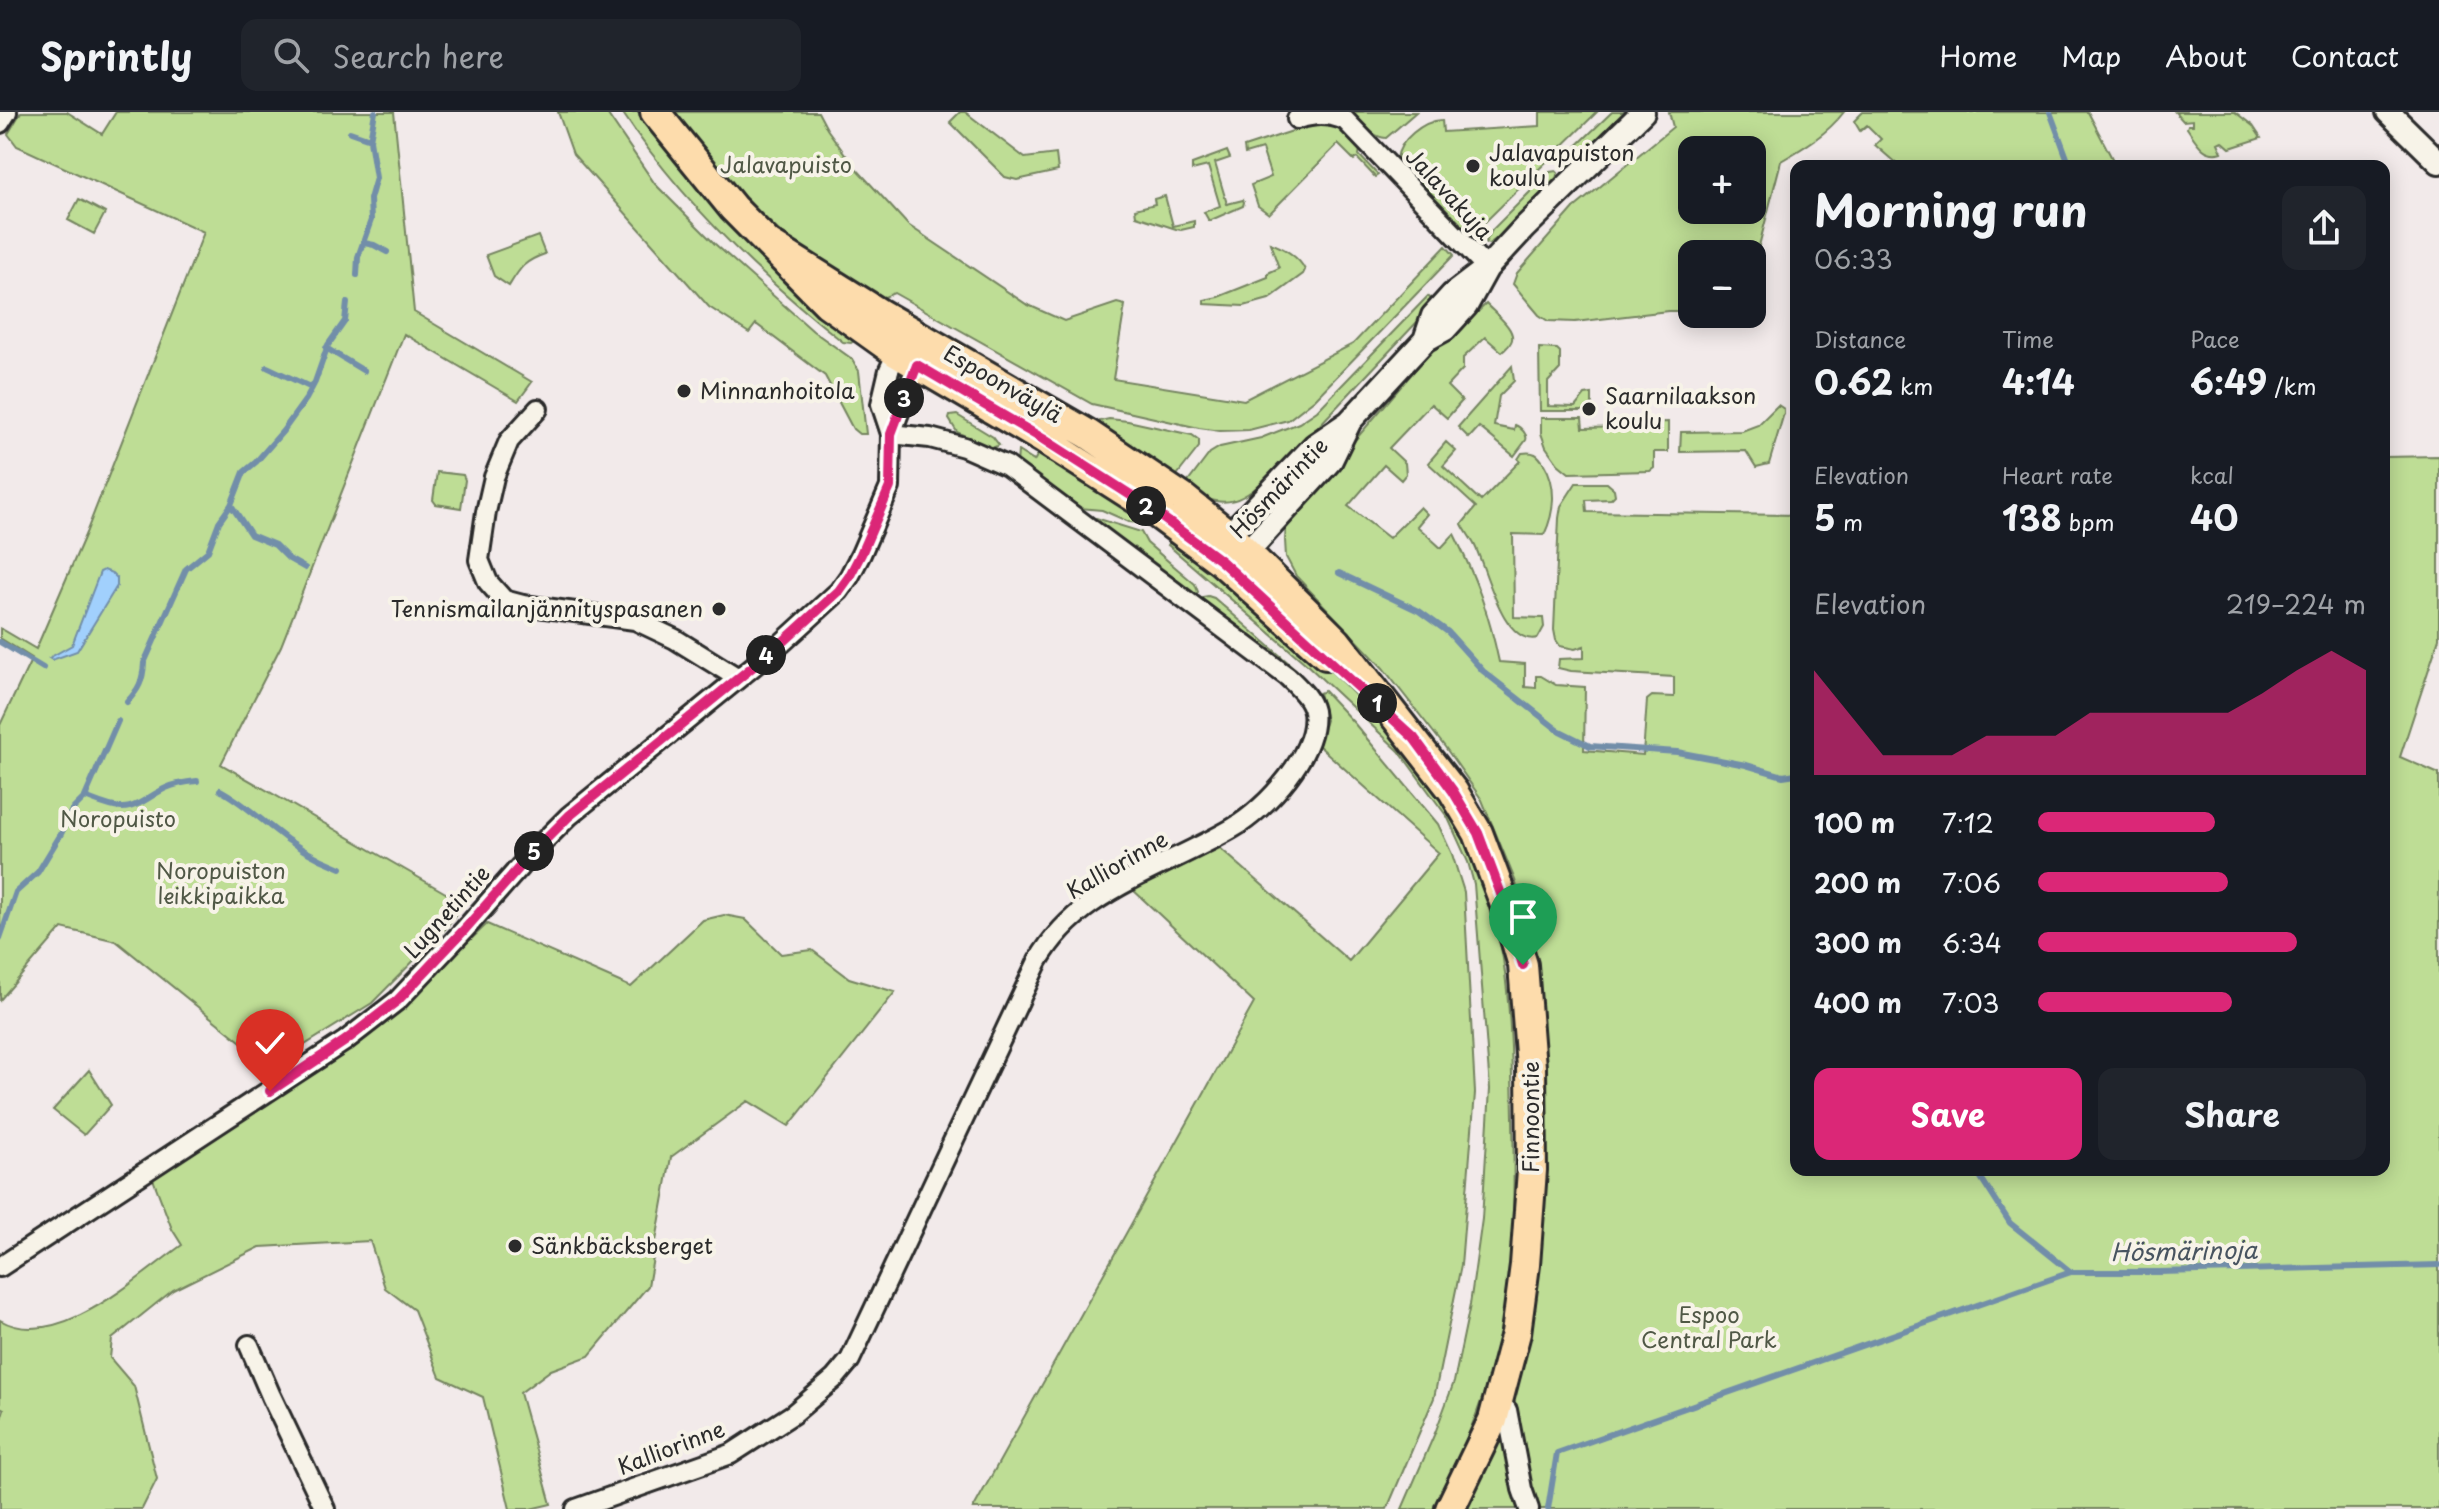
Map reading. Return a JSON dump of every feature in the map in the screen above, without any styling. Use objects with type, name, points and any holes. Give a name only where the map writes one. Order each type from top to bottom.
[{"type":"main road","name":"Espoonväylä","points":[[655,112],[733,208],[769,244],[911,351],[1088,434],[1183,498],[1233,549]]},
{"type":"main road","name":"Finnoontie","points":[[1233,549],[1337,642],[1453,791],[1478,833],[1523,965],[1531,1067],[1532,1170],[1516,1333],[1493,1420],[1450,1509]]},
{"type":"street","points":[[0,123],[7,112]]},
{"type":"street","name":"Hösmärintie","points":[[1233,549],[1315,445],[1349,422],[1425,340],[1445,329],[1466,306],[1487,268],[1643,112]]},
{"type":"street","points":[[2388,112],[2439,162]]},
{"type":"street","name":"Jalavakuja","points":[[1297,119],[1313,114],[1345,120],[1487,268]]},
{"type":"street","name":"Lugnetintie","points":[[0,1267],[370,1022],[408,990],[569,816],[839,591],[849,577],[890,487],[891,434],[881,404],[884,385],[911,351]]},
{"type":"street","points":[[538,409],[509,441],[494,477],[479,560],[488,582],[504,600],[523,605],[635,620],[675,639],[738,678]]},
{"type":"street","name":"Kalliorinne","points":[[576,1509],[731,1454],[793,1414],[835,1378],[850,1360],[1051,939],[1093,902],[1235,827],[1259,809],[1299,763],[1313,727],[1313,709],[1304,692],[1288,677],[1007,466],[979,453],[930,438],[891,434]]},
{"type":"street","points":[[249,1345],[325,1509]]},
{"type":"street","points":[[1498,1403],[1507,1410],[1522,1489],[1529,1509]]},
{"type":"green space","name":"Noropuisto","points":[[21,112],[67,112],[102,134],[116,112],[394,112],[414,312],[532,382],[518,401],[404,334],[281,646],[221,764],[463,903],[446,928],[372,1003],[271,1066],[116,941],[62,928],[0,1000],[0,725],[32,658],[0,638],[0,628],[36,649],[86,533],[204,232],[17,146],[8,134]]},
{"type":"green space","points":[[558,112],[606,112],[655,184],[715,244],[813,331],[852,359],[859,371],[866,434],[859,434],[853,429],[825,376],[756,324],[749,333],[709,307],[573,154]]},
{"type":"green space","points":[[622,112],[639,112],[711,205],[855,340],[843,342],[781,291],[723,236],[670,176]]},
{"type":"green space","name":"Jalavapuisto","points":[[672,112],[818,112],[853,165],[908,225],[1026,304],[1064,321],[1117,303],[1125,305],[1113,379],[1244,400],[1353,344],[1446,246],[1454,255],[1315,399],[1288,420],[1249,430],[1199,428],[1092,404],[894,293],[877,300],[798,249],[719,174]]},
{"type":"green space","points":[[960,112],[965,112],[1025,158],[1056,154],[1058,171],[1017,180],[1005,177],[950,122]]},
{"type":"green space","points":[[1352,112],[1416,112],[1386,138],[1372,132]]},
{"type":"green space","name":"Jalavapuiston koulu","points":[[1540,112],[1597,112],[1473,231],[1465,228],[1397,159],[1407,139],[1435,121],[1442,120],[1443,132],[1540,126]]},
{"type":"green space","points":[[1612,112],[1624,112],[1570,166],[1564,166],[1564,158]]},
{"type":"green space","points":[[1669,112],[1844,112],[1823,133],[1781,161],[1766,219],[1766,136],[1678,136],[1678,224],[1765,224],[1761,240],[1678,240],[1678,311],[1575,322],[1548,321],[1539,315],[1513,284],[1517,273],[1574,208],[1673,127]]},
{"type":"green space","points":[[1863,112],[2088,112],[2113,160],[1892,160],[1875,145],[1881,139],[1867,125],[1860,131],[1854,121]]},
{"type":"green space","points":[[2175,112],[2235,112],[2253,126],[2261,138],[2230,148],[2222,141],[2218,143],[2222,152],[2210,153],[2201,147],[2187,128],[2193,125],[2193,120],[2183,121]]},
{"type":"green space","points":[[1317,123],[1341,131],[1378,175],[1375,177],[1338,144],[1269,214],[1258,206],[1251,185],[1271,177],[1262,149],[1245,154],[1244,147]]},
{"type":"green space","points":[[1227,151],[1230,158],[1215,163],[1227,204],[1243,200],[1243,206],[1209,221],[1204,212],[1220,206],[1208,166],[1192,170],[1192,164]]},
{"type":"green space","points":[[1556,171],[1556,178],[1497,238],[1489,244],[1485,243],[1492,230],[1550,172]]},
{"type":"green space","points":[[1165,196],[1173,226],[1194,221],[1194,227],[1181,230],[1136,216],[1135,209],[1155,204],[1154,199]]},
{"type":"green space","points":[[79,199],[105,213],[94,234],[68,220]]},
{"type":"green space","points":[[538,236],[545,254],[523,266],[509,286],[494,276],[486,255]]},
{"type":"green space","points":[[1270,243],[1295,257],[1305,270],[1303,274],[1269,299],[1244,306],[1204,304],[1204,300],[1268,277],[1268,273],[1279,268]]},
{"type":"green space","points":[[1428,296],[1435,303],[1259,486],[1226,502],[1200,496],[1185,486],[1210,453],[1220,447],[1261,438],[1299,423],[1317,411]]},
{"type":"green space","name":"Espoo Central Park","points":[[1486,304],[1504,322],[1512,337],[1502,352],[1485,337],[1463,358],[1463,369],[1447,386],[1462,401],[1447,418],[1431,404],[1389,448],[1405,463],[1406,474],[1401,480],[1384,465],[1348,506],[1389,538],[1420,507],[1427,514],[1417,526],[1441,548],[1454,534],[1481,596],[1499,662],[1525,664],[1525,687],[1536,688],[1536,676],[1541,676],[1556,685],[1585,687],[1584,750],[1643,755],[1647,700],[1652,696],[1674,697],[1674,677],[1558,668],[1559,659],[1584,658],[1584,646],[1575,649],[1560,646],[1554,630],[1559,518],[1561,506],[1576,483],[1607,483],[1614,489],[1615,495],[1611,499],[1586,500],[1587,512],[1790,515],[1790,1176],[2390,1176],[2390,457],[2439,456],[2439,638],[2400,757],[2439,774],[2439,1509],[1464,1509],[1510,1386],[1537,983],[1530,930],[1515,880],[1482,800],[1383,668],[1296,576],[1286,557],[1285,540],[1286,522],[1297,508],[1443,337],[1461,328]]},
{"type":"green space","points":[[1539,348],[1560,352],[1560,369],[1548,382],[1548,406],[1575,407],[1585,395],[1592,394],[1592,411],[1540,411]]},
{"type":"green space","points":[[1512,366],[1514,381],[1499,396],[1494,426],[1514,430],[1515,425],[1525,434],[1526,440],[1514,456],[1479,427],[1469,438],[1458,427]]},
{"type":"green space","points":[[1778,405],[1784,413],[1769,464],[1756,467],[1746,451],[1680,452],[1681,432],[1742,431],[1758,425]]},
{"type":"green space","points":[[957,415],[993,437],[999,445],[990,449],[957,432],[949,419]]},
{"type":"green space","points":[[1541,418],[1582,418],[1583,428],[1668,422],[1668,452],[1654,452],[1654,468],[1650,471],[1569,473],[1546,447],[1541,433]]},
{"type":"green space","points":[[1109,419],[1192,435],[1199,440],[1199,447],[1174,479],[1100,427],[1100,421]]},
{"type":"green space","points":[[1446,442],[1456,451],[1443,466],[1481,501],[1520,461],[1518,459],[1522,453],[1538,456],[1548,472],[1553,499],[1544,535],[1513,534],[1514,617],[1543,618],[1544,627],[1538,638],[1526,638],[1515,631],[1498,604],[1475,546],[1462,524],[1476,507],[1428,463]]},
{"type":"green space","points":[[1018,451],[1034,461],[1038,454],[1104,485],[1144,521],[1129,522],[1102,510],[1079,508],[1017,464]]},
{"type":"green space","points":[[437,472],[463,475],[461,508],[436,504],[433,500]]},
{"type":"green space","points":[[1096,518],[1141,532],[1147,543],[1195,584],[1198,592],[1193,596],[1092,520]]},
{"type":"green space","points":[[1175,535],[1324,664],[1392,735],[1452,813],[1471,847],[1496,921],[1511,1039],[1514,1177],[1506,1299],[1489,1378],[1468,1435],[1433,1509],[1402,1509],[1454,1382],[1470,1305],[1482,1219],[1490,1089],[1474,884],[1468,862],[1448,818],[1399,751],[1305,663],[1168,545]]},
{"type":"green space","points":[[1208,596],[1298,671],[1296,673],[1203,603],[1203,597]]},
{"type":"green space","points":[[1324,691],[1438,824],[1464,892],[1475,1093],[1461,1265],[1434,1398],[1387,1509],[973,1509],[1254,1003],[1131,888],[1220,848],[1349,961],[1439,853],[1318,745],[1326,720],[1319,693]]},
{"type":"green space","points":[[724,915],[745,919],[781,954],[812,950],[849,978],[895,992],[789,1126],[748,1101],[671,1157],[648,1286],[589,1356],[551,1370],[520,1393],[551,1504],[530,1509],[510,1509],[483,1397],[440,1377],[414,1310],[385,1288],[370,1241],[260,1247],[173,1290],[112,1339],[110,1358],[134,1386],[157,1479],[142,1509],[0,1509],[0,1422],[4,1409],[0,1407],[0,1320],[22,1328],[46,1327],[71,1319],[120,1291],[182,1245],[172,1229],[153,1179],[379,1027],[487,924],[631,987],[703,920]]},
{"type":"green space","points":[[89,1070],[111,1105],[84,1135],[53,1110]]},
{"type":"water","points":[[104,570],[117,578],[117,586],[77,651],[52,660],[49,658],[72,645],[100,572]]},
{"type":"waterway","points":[[357,275],[358,257],[371,220],[370,199],[376,178],[370,140],[375,112]]},
{"type":"waterway","name":"Hösmärinoja","points":[[2050,112],[2068,160]]},
{"type":"waterway","points":[[350,132],[370,139]]},
{"type":"waterway","points":[[364,243],[387,252]]},
{"type":"waterway","points":[[127,702],[140,684],[144,663],[186,569],[208,551],[244,472],[283,431],[306,399],[328,345],[345,321],[347,303]]},
{"type":"waterway","points":[[326,348],[364,371]]},
{"type":"waterway","points":[[267,367],[312,388]]},
{"type":"waterway","points":[[231,505],[251,535],[275,545],[289,559],[305,568]]},
{"type":"waterway","points":[[1339,573],[1419,611],[1448,632],[1483,671],[1558,730],[1590,746],[1677,752],[1746,765],[1783,776],[1790,775]]},
{"type":"waterway","points":[[0,642],[43,668]]},
{"type":"waterway","points":[[0,938],[16,892],[38,872],[72,810],[85,797],[118,721]]},
{"type":"waterway","points":[[85,797],[127,808],[170,786],[197,781]]},
{"type":"waterway","points":[[220,790],[296,845],[341,868]]},
{"type":"waterway","name":"Hösmärinoja","points":[[1980,1176],[2010,1223],[2071,1272],[2439,1265]]},
{"type":"waterway","points":[[1548,1509],[1557,1453],[2071,1272]]},
{"type":"place","name":"Jalavapuiston koulu","points":[[1473,166]]},
{"type":"place","name":"Minnanhoitola","points":[[684,391]]},
{"type":"place","name":"Saarnilaakson koulu","points":[[1589,409]]},
{"type":"place","name":"Tennismailanjännityspasanen","points":[[719,609]]},
{"type":"place","name":"Sänkbäcksberget","points":[[515,1246]]},
{"type":"route","points":[[270,1091],[345,1041],[398,1000],[569,816],[782,643],[839,591],[861,554],[890,487],[891,434],[917,365],[1043,439],[1140,501],[1221,561],[1414,738],[1453,791],[1478,833],[1523,965]]},
{"type":"park label","name":"Noropuiston leikkipaikka","points":[[221,884]]}]
